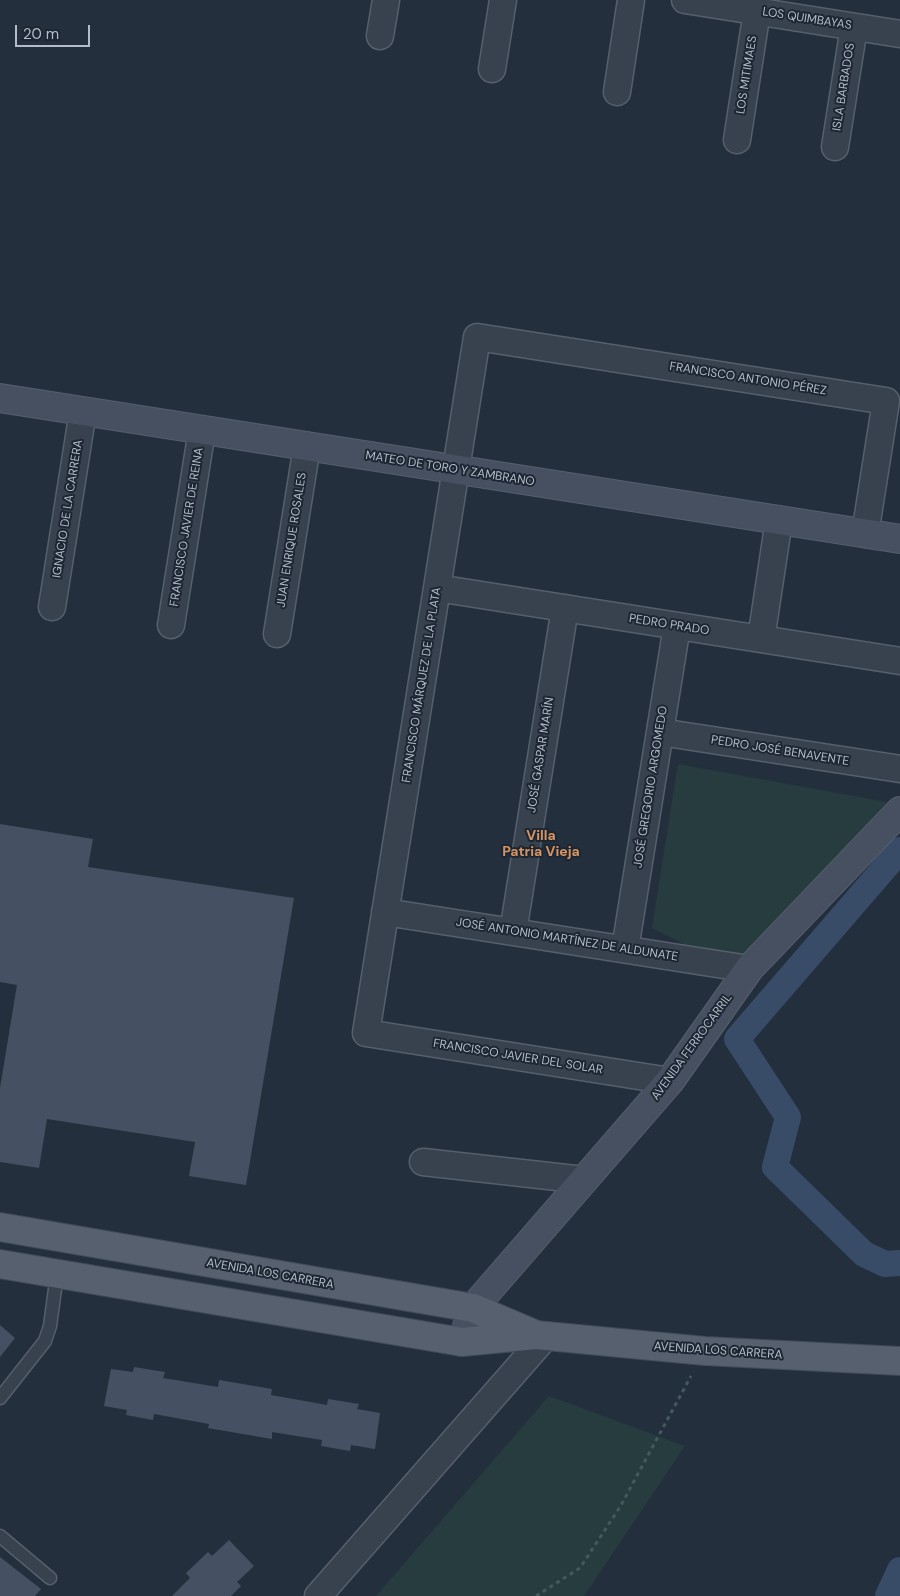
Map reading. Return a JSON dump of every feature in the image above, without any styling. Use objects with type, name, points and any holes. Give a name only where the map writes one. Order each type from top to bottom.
[{"type":"main road","name":"AVENIDA LOS CARRERA","points":[[0,1227],[473,1308],[541,1335]]},
{"type":"main road","name":"AVENIDA LOS CARRERA","points":[[0,1264],[462,1342],[541,1335],[705,1351],[900,1361]]},
{"type":"main road","points":[[245,1306],[251,1270]]},
{"type":"street","points":[[380,36],[386,0]]},
{"type":"street","points":[[492,70],[503,0]]},
{"type":"street","points":[[617,92],[632,0]]},
{"type":"street","name":"LOS QUIMBAYAS","points":[[685,0],[721,3],[757,11],[900,34]]},
{"type":"street","name":"LOS MITIMAES","points":[[737,140],[757,11]]},
{"type":"street","name":"ISLA BARBADOS","points":[[835,147],[854,27]]},
{"type":"street","name":"FRANCISCO MÁRQUEZ DE LA PLATA","points":[[366,1033],[477,337]]},
{"type":"street","name":"FRANCISCO ANTONIO PÉREZ","points":[[477,337],[886,401],[865,534]]},
{"type":"street","name":"MATEO DE TORO Y ZAMBRANO","points":[[0,398],[900,539]]},
{"type":"street","name":"IGNACIO DE LA CARRERA","points":[[52,607],[83,411]]},
{"type":"street","name":"FRANCISCO JAVIER DE REINA","points":[[171,625],[202,430]]},
{"type":"street","name":"JUAN ENRIQUE ROSALES","points":[[277,634],[307,446]]},
{"type":"street","points":[[760,639],[779,520]]},
{"type":"street","name":"PEDRO PRADO","points":[[437,588],[900,661]]},
{"type":"street","name":"JOSÉ GASPAR MARÍN","points":[[513,932],[565,608]]},
{"type":"street","name":"JOSÉ GREGORIO ARGOMEDO","points":[[625,949],[677,626]]},
{"type":"street","name":"PEDRO JOSÉ BENAVENTE","points":[[660,732],[900,769]]},
{"type":"street","name":"AVENIDA FERROCARRIL","points":[[462,1342],[473,1308],[670,1081],[749,968],[900,811]]},
{"type":"street","name":"JOSÉ ANTONIO MARTÍNEZ DE ALDUNATE","points":[[385,912],[749,968]]},
{"type":"street","name":"FRANCISCO JAVIER DEL SOLAR","points":[[366,1033],[670,1081]]},
{"type":"street","points":[[423,1162],[584,1180]]},
{"type":"street","points":[[318,1596],[541,1335]]},
{"type":"lane","points":[[0,1398],[45,1341],[50,1326],[57,1274]]},
{"type":"lane","points":[[0,1536],[50,1578]]},
{"type":"path","points":[[536,1596],[580,1568],[620,1507],[665,1421],[705,1351]]},
{"type":"green space","points":[[678,764],[887,802],[741,973],[652,928]]},
{"type":"green space","points":[[549,1396],[685,1446],[584,1596],[376,1596]]},
{"type":"building","points":[[0,824],[93,839],[88,867],[294,898],[246,1185],[189,1176],[195,1142],[47,1119],[39,1168],[0,1162],[0,1088],[17,985],[0,982]]},
{"type":"building","points":[[0,1325],[15,1338],[0,1357]]},
{"type":"building","points":[[134,1367],[165,1372],[163,1378],[218,1387],[219,1380],[272,1389],[271,1395],[327,1405],[328,1399],[359,1404],[357,1409],[380,1413],[375,1449],[351,1445],[350,1451],[321,1446],[322,1440],[272,1432],[272,1439],[208,1428],[209,1424],[154,1414],[153,1420],[126,1415],[127,1410],[104,1406],[111,1369],[133,1372]]},
{"type":"building","points":[[229,1540],[254,1566],[237,1582],[241,1586],[231,1596],[172,1596],[190,1578],[186,1573],[208,1552],[212,1556]]},
{"type":"building","points":[[0,1557],[41,1589],[35,1596],[0,1596]]},
{"type":"waterway","points":[[900,850],[737,1039],[788,1117],[775,1167],[864,1254],[885,1264],[900,1263]]},
{"type":"waterway","points":[[888,1596],[900,1570]]},
{"type":"district","name":"Villa Patria Vieja","points":[[541,844]]}]
